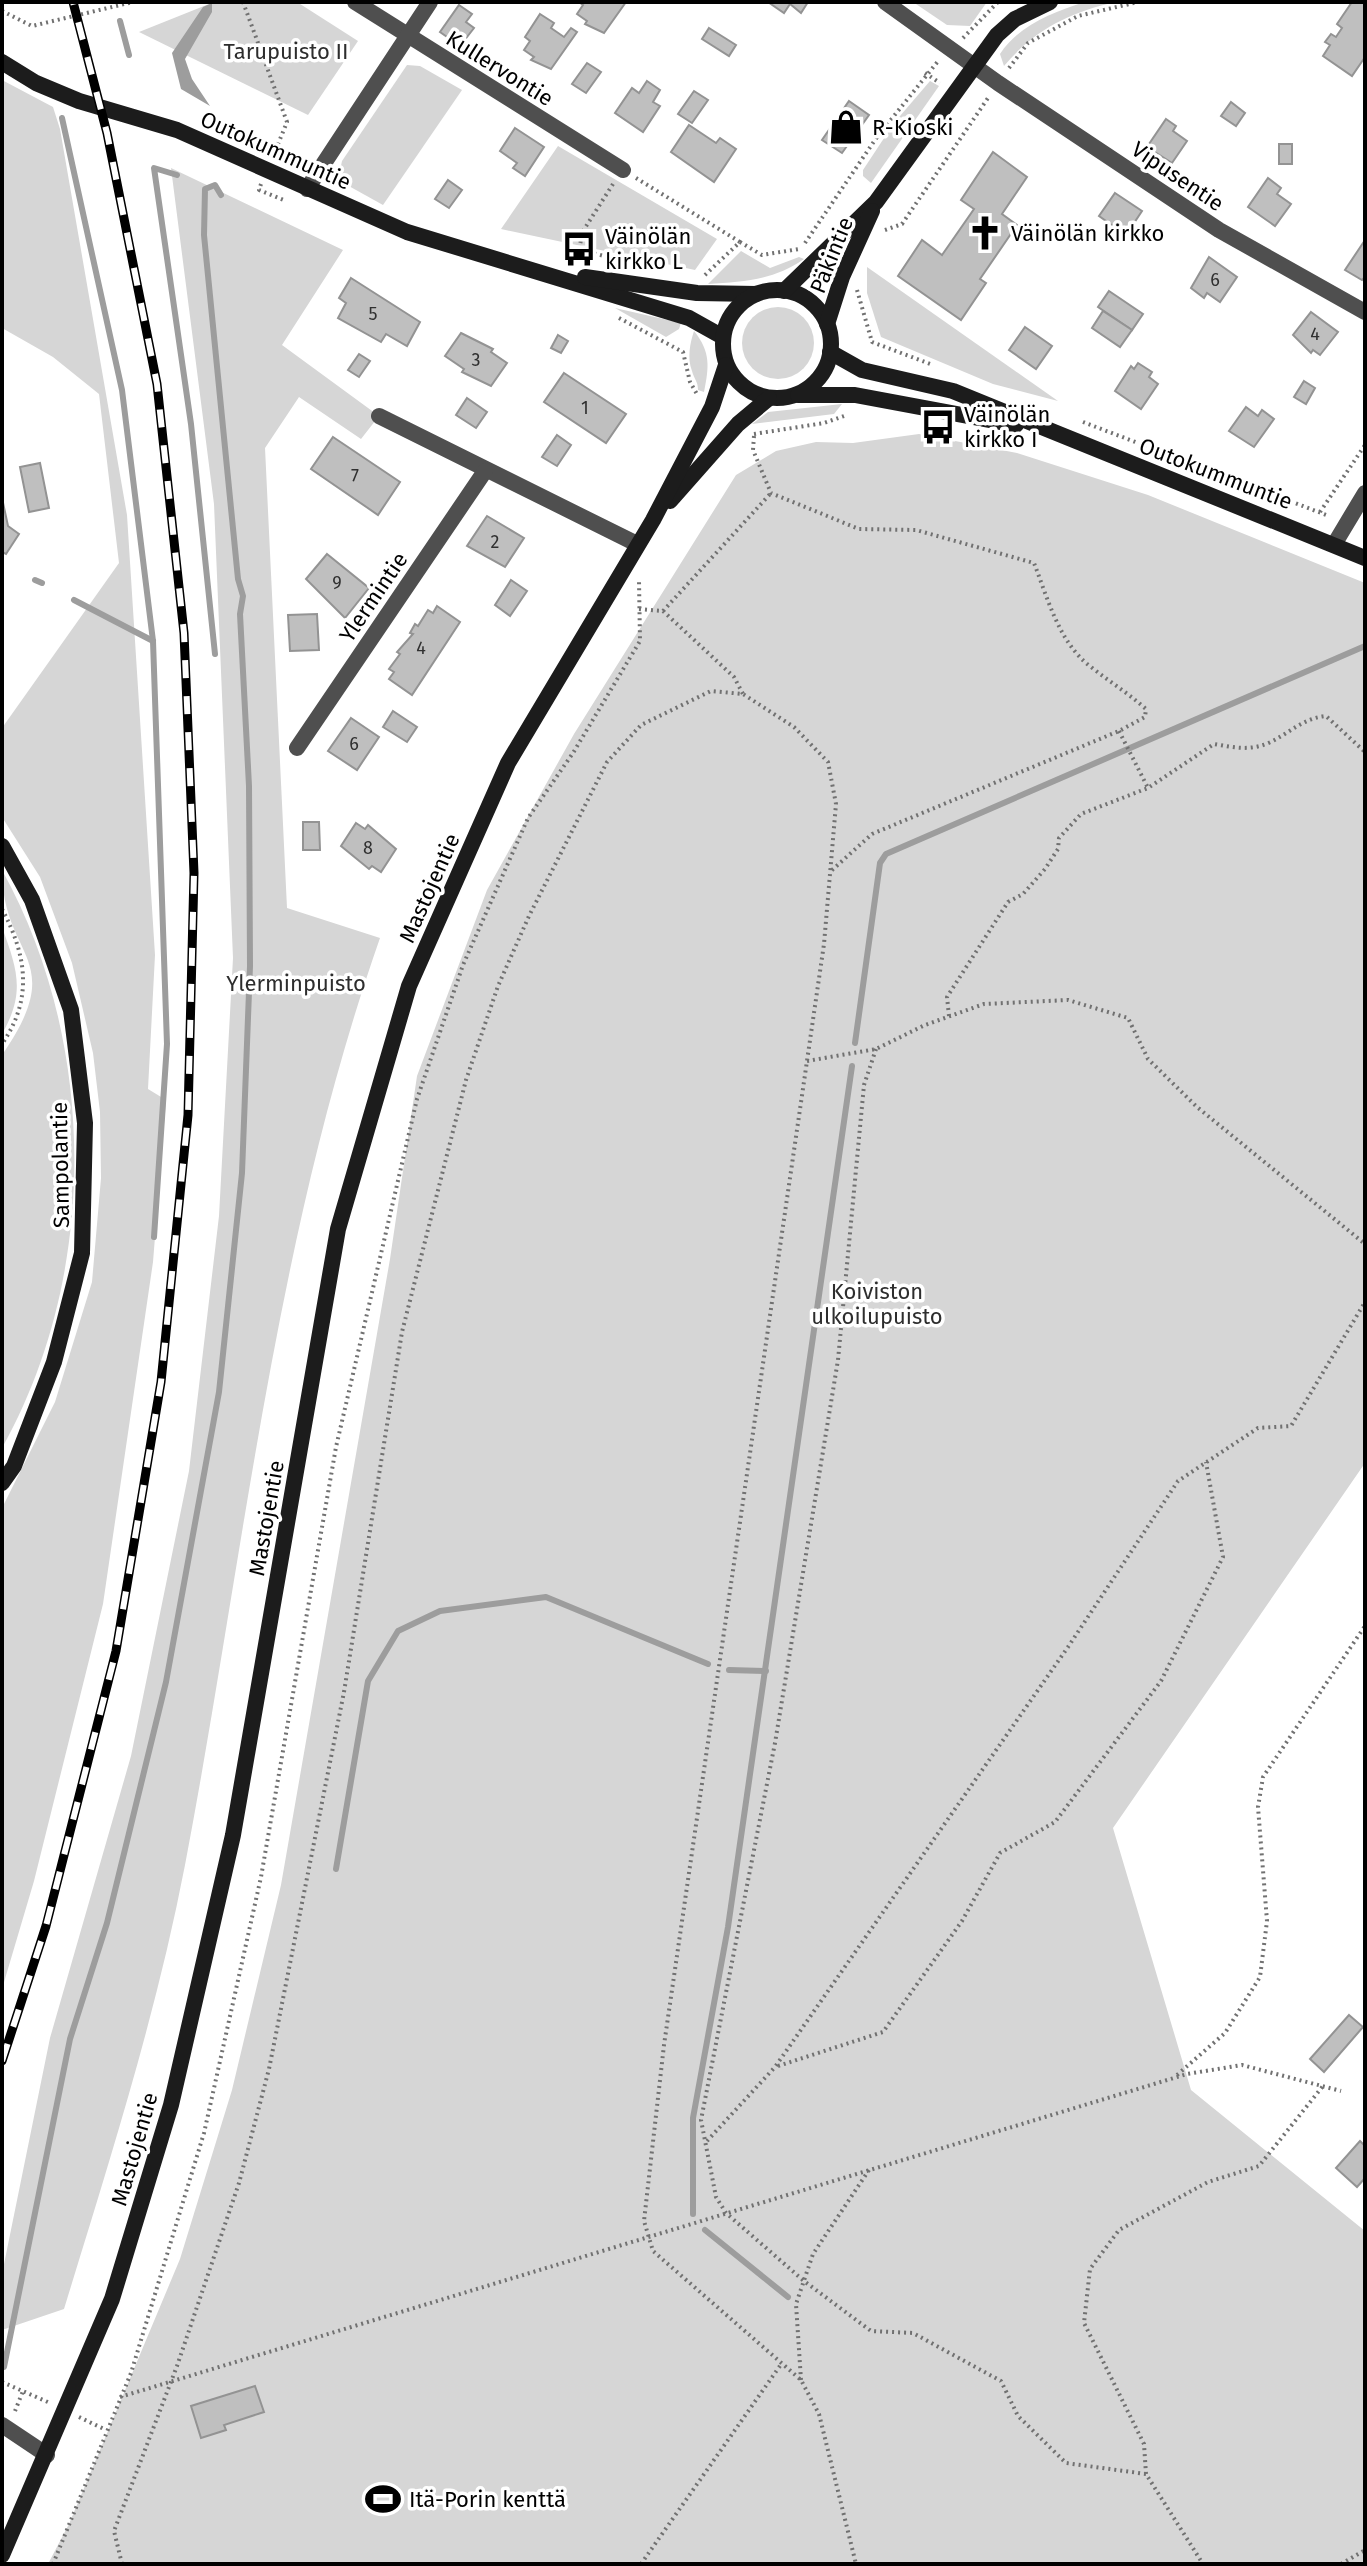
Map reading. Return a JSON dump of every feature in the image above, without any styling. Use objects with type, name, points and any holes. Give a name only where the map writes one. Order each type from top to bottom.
[{"type":"main road","name":"Päkintie","points":[[784,291],[876,202],[970,70],[1015,19],[1050,2]]},
{"type":"main road","name":"Outokummuntie","points":[[2,62],[36,83],[79,101],[177,130],[407,232],[689,318],[723,337]]},
{"type":"main road","name":"Päkintie","points":[[827,324],[842,277],[876,202]]},
{"type":"main road","name":"Outokummuntie","points":[[536,271],[697,293],[756,294]]},
{"type":"main road","points":[[784,291],[810,301],[827,324],[830,352],[819,378],[797,395],[769,398],[743,387],[726,365],[723,337],[734,311],[756,294],[784,291]]},
{"type":"main road","name":"Outokummuntie","points":[[830,352],[862,370],[953,391],[1335,543],[1365,558]]},
{"type":"main road","name":"Mastojentie","points":[[2,2555],[112,2299],[171,2105],[233,1835],[338,1229],[409,986],[508,763],[653,520],[712,407],[726,365]]},
{"type":"main road","name":"Outokummuntie","points":[[797,395],[855,395],[1049,431]]},
{"type":"main road","name":"Mastojentie","points":[[653,520],[738,424],[769,398]]},
{"type":"main road","name":"Sampolantie","points":[[2,846],[32,900],[71,1010],[85,1123],[82,1253],[54,1362],[14,1466],[2,1483]]},
{"type":"street","name":"Kullervontie","points":[[355,2],[623,170]]},
{"type":"street","points":[[307,189],[430,2]]},
{"type":"street","name":"Vipusentie","points":[[885,2],[952,48],[970,70],[998,83],[1219,230],[1365,312]]},
{"type":"street","points":[[379,416],[637,544]]},
{"type":"street","name":"Ylermintie","points":[[297,748],[485,471]]},
{"type":"street","points":[[1335,543],[1365,493]]},
{"type":"street","points":[[2,2425],[47,2455]]},
{"type":"path","points":[[2,11],[32,26],[133,2]]},
{"type":"path","points":[[817,260],[801,248],[877,137],[925,73],[998,2]]},
{"type":"path","points":[[880,231],[902,224],[1028,43],[1078,16],[1138,2]]},
{"type":"path","points":[[579,249],[583,231],[623,170],[740,242]]},
{"type":"path","points":[[842,277],[857,287],[872,342],[941,369]]},
{"type":"path","points":[[1079,420],[1346,523]]},
{"type":"path","points":[[745,440],[754,434],[753,450],[771,493],[859,529],[916,530],[1034,563],[1059,629],[1089,666],[1119,684],[1146,709],[1145,717],[1119,731],[872,834],[830,872]]},
{"type":"path","points":[[1320,512],[1365,445]]},
{"type":"path","points":[[663,611],[771,493]]},
{"type":"path","points":[[53,2564],[120,2397],[167,2262],[204,2133],[261,1877],[336,1447],[417,1099],[463,965],[528,818],[573,753],[640,641],[638,583],[646,570]]},
{"type":"path","points":[[639,609],[663,611],[734,677],[743,694]]},
{"type":"path","points":[[122,2564],[114,2531],[170,2383],[239,2183],[269,2069],[344,1692],[402,1332],[466,1080],[493,999],[529,916],[607,762],[641,725],[686,700],[711,691],[743,694],[794,727],[828,762],[836,804],[807,1061],[664,2045],[644,2221],[653,2251],[801,2380],[819,2414],[856,2564]]},
{"type":"path","points":[[949,1016],[947,997],[1008,902],[1023,894],[1045,869],[1058,849],[1059,838],[1081,814],[1148,788],[1214,744],[1242,749],[1266,744],[1312,717],[1326,716],[1365,752]]},
{"type":"path","points":[[1119,731],[1148,788]]},
{"type":"path","points":[[2,909],[24,970],[23,1006],[2,1044]]},
{"type":"path","points":[[807,1061],[876,1049],[984,1004],[1068,1000],[1128,1018],[1148,1059],[1197,1107],[1365,1244]]},
{"type":"path","points":[[876,1049],[864,1085],[838,1360],[775,1743],[701,2120],[716,2197],[726,2213],[804,2281],[871,2331],[913,2333],[1001,2381],[1018,2416],[1066,2463],[1146,2474]]},
{"type":"path","points":[[707,2141],[775,2067],[1068,1647],[1178,1481],[1258,1428],[1291,1426],[1365,1302]]},
{"type":"path","points":[[775,2067],[883,2032],[962,1921],[1000,1853],[1055,1822],[1161,1681],[1223,1557],[1206,1461]]},
{"type":"path","points":[[1175,2077],[1225,2033],[1260,1977],[1267,1921],[1258,1807],[1263,1777],[1365,1626]]},
{"type":"path","points":[[120,2397],[1175,2077],[1242,2065],[1341,2091]]},
{"type":"path","points":[[1203,2564],[1146,2474],[1144,2444],[1084,2323],[1090,2269],[1119,2230],[1208,2182],[1259,2166],[1323,2086]]},
{"type":"path","points":[[801,2380],[796,2304],[813,2254],[870,2169]]},
{"type":"path","points":[[641,2564],[782,2363]]},
{"type":"path","points":[[1341,2564],[1365,2550]]},
{"type":"green space","name":"Tarupuisto II","points":[[214,2],[297,2],[358,41],[308,115],[139,32]]},
{"type":"green space","points":[[913,2],[987,2],[970,26],[947,25]]},
{"type":"green space","points":[[1084,2],[1116,2],[1083,11],[1054,24],[1028,42],[1004,66],[1000,54],[1017,35],[1048,16]]},
{"type":"green space","points":[[407,65],[420,66],[462,90],[383,205],[338,180],[342,161]]},
{"type":"green space","points":[[2,80],[53,107],[60,129],[127,515],[155,955],[148,1089],[166,1100],[153,1262],[103,1604],[34,1881],[2,1989],[2,1508],[55,1402],[92,1282],[101,1178],[100,1112],[93,1053],[72,963],[40,877],[2,817],[2,728],[119,563],[99,394],[53,357],[2,328]]},
{"type":"green space","points":[[930,81],[939,86],[871,183],[863,176],[863,170],[894,123]]},
{"type":"green space","points":[[558,146],[717,239],[695,270],[501,229]]},
{"type":"green space","name":"Ylerminpuisto","points":[[171,168],[343,250],[282,345],[379,416],[361,439],[299,397],[265,448],[287,908],[380,938],[344,1051],[288,1281],[265,1397],[185,1865],[146,2033],[64,2309],[2,2330],[2,2274],[50,2038],[131,1756],[189,1471],[219,1216],[233,958],[214,504]]},
{"type":"green space","points":[[741,251],[770,268],[799,257],[804,259],[770,276],[708,284]]},
{"type":"green space","points":[[867,267],[1058,401],[993,384],[881,337],[867,293]]},
{"type":"green space","points":[[778,307],[798,313],[808,323],[814,343],[808,363],[798,373],[778,379],[758,373],[748,363],[742,343],[748,323],[758,313]]},
{"type":"green space","points":[[615,308],[681,323],[679,329],[666,337]]},
{"type":"green space","points":[[694,331],[707,360],[704,392],[698,390],[690,361]]},
{"type":"green space","points":[[842,404],[834,414],[752,424],[768,412]]},
{"type":"green space","name":"Koiviston ulkoilupuisto","points":[[919,434],[1017,453],[1148,495],[1365,583],[1365,1463],[1113,1828],[1191,2090],[1365,2231],[1365,2564],[48,2564],[69,2524],[180,2259],[232,2090],[281,1885],[390,1259],[417,1076],[487,890],[574,734],[736,475],[776,451],[816,442],[853,443]]},
{"type":"green space","points":[[2,870],[34,937],[56,1009],[70,1083],[74,1159],[70,1235],[56,1309],[34,1381],[2,1448],[2,1055],[22,1023],[31,997],[32,977],[5,899]]},
{"type":"green space","points":[[2,927],[15,968],[17,993],[2,1034]]},
{"type":"shaded area","points":[[212,3],[212,12],[185,59],[192,79],[210,106],[181,89],[172,53],[203,7]]},
{"type":"building","points":[[579,2],[626,2],[604,33],[585,24],[587,21],[577,14],[583,5]]},
{"type":"building","points":[[768,2],[808,2],[801,13],[790,4],[784,13]]},
{"type":"building","points":[[1352,2],[1365,2],[1365,57],[1352,76],[1323,56],[1330,45],[1325,42],[1331,34],[1336,37],[1342,28],[1337,24]]},
{"type":"building","points":[[459,5],[472,14],[466,22],[474,28],[460,46],[440,32]]},
{"type":"building","points":[[540,14],[554,23],[551,28],[564,37],[571,28],[577,32],[551,69],[531,60],[534,57],[524,50],[530,41],[525,37]]},
{"type":"building","points":[[709,28],[736,45],[729,56],[702,39]]},
{"type":"building","points":[[587,63],[601,72],[586,93],[572,84]]},
{"type":"building","points":[[647,81],[660,90],[653,102],[660,106],[643,132],[615,113],[632,88],[639,93]]},
{"type":"building","points":[[694,91],[708,100],[692,123],[678,114]]},
{"type":"building","name":"R-Kioski","points":[[849,101],[869,115],[842,153],[822,140]]},
{"type":"building","points":[[1231,102],[1245,113],[1236,126],[1221,116]]},
{"type":"building","points":[[1166,119],[1176,126],[1173,131],[1187,141],[1172,163],[1147,147]]},
{"type":"building","points":[[689,125],[716,143],[720,138],[736,149],[714,182],[671,152]]},
{"type":"building","points":[[515,128],[544,147],[525,176],[513,168],[517,163],[500,151]]},
{"type":"building","points":[[1279,144],[1292,144],[1292,164],[1279,164]]},
{"type":"building","name":"Väinölän kirkko","points":[[993,152],[1027,177],[1002,214],[1017,225],[980,279],[986,283],[961,320],[898,276],[922,240],[942,255],[974,209],[961,200]]},
{"type":"building","points":[[1268,178],[1281,188],[1277,194],[1291,204],[1275,226],[1248,207]]},
{"type":"building","points":[[448,180],[462,190],[449,208],[435,199]]},
{"type":"building","points":[[1115,193],[1142,211],[1126,235],[1099,216]]},
{"type":"building","points":[[1365,240],[1365,277],[1362,280],[1345,270]]},
{"type":"building","points":[[1209,257],[1237,277],[1220,302],[1207,293],[1204,298],[1191,288]]},
{"type":"building","points":[[351,278],[420,322],[407,346],[386,334],[381,342],[338,318],[346,303],[339,298]]},
{"type":"building","points":[[1109,291],[1143,314],[1132,330],[1098,307]]},
{"type":"building","points":[[1103,311],[1132,330],[1120,347],[1092,328]]},
{"type":"building","points":[[1311,312],[1338,332],[1320,355],[1313,350],[1311,353],[1293,335]]},
{"type":"building","points":[[1025,327],[1052,346],[1036,369],[1009,350]]},
{"type":"building","points":[[461,333],[493,349],[491,352],[507,363],[491,386],[462,372],[464,369],[445,356]]},
{"type":"building","points":[[558,335],[568,341],[561,353],[551,348]]},
{"type":"building","points":[[359,354],[370,361],[359,377],[348,370]]},
{"type":"building","points":[[1138,363],[1152,372],[1149,377],[1158,384],[1141,409],[1115,391],[1131,366],[1134,369]]},
{"type":"building","points":[[564,373],[626,414],[606,443],[544,402]]},
{"type":"building","points":[[1304,381],[1315,388],[1306,404],[1294,397]]},
{"type":"building","points":[[467,398],[487,412],[476,428],[456,415]]},
{"type":"building","points":[[1246,407],[1258,416],[1262,410],[1274,419],[1254,447],[1229,431]]},
{"type":"building","points":[[557,435],[571,445],[557,466],[542,457]]},
{"type":"building","points":[[333,437],[400,482],[378,515],[311,469]]},
{"type":"building","points":[[40,463],[49,508],[29,512],[20,467]]},
{"type":"building","points":[[2,498],[8,526],[19,534],[6,554],[2,552]]},
{"type":"building","points":[[487,516],[524,538],[505,567],[467,546]]},
{"type":"building","points":[[327,554],[369,588],[345,618],[306,579]]},
{"type":"building","points":[[511,580],[527,591],[510,616],[495,605]]},
{"type":"building","points":[[437,606],[460,622],[412,695],[389,679],[394,672],[389,669],[400,654],[397,652],[413,634],[410,633],[415,624],[418,626],[428,610],[433,613]]},
{"type":"building","points":[[317,614],[319,650],[290,651],[288,615]]},
{"type":"building","points":[[393,711],[417,727],[407,742],[383,727]]},
{"type":"building","points":[[351,718],[379,737],[357,770],[328,751]]},
{"type":"building","points":[[303,822],[319,822],[320,850],[303,850]]},
{"type":"building","points":[[356,823],[365,829],[368,825],[396,849],[381,872],[372,866],[369,869],[341,846]]},
{"type":"building","points":[[1349,2015],[1363,2027],[1324,2072],[1310,2059]]},
{"type":"building","points":[[1360,2141],[1365,2146],[1365,2178],[1357,2187],[1336,2168]]},
{"type":"building","points":[[255,2386],[264,2412],[224,2425],[226,2430],[201,2438],[191,2406]]},
{"type":"waterway","points":[[120,21],[129,55]]},
{"type":"waterway","points":[[62,118],[122,390],[153,641],[167,1044],[154,1237]]},
{"type":"waterway","points":[[177,175],[154,168],[191,424],[215,654]]},
{"type":"waterway","points":[[4,2367],[70,2039],[107,1923],[166,1682],[219,1392],[242,1173],[250,966],[249,786],[240,614],[243,596],[238,579],[204,235],[205,189],[215,185],[221,195]]},
{"type":"waterway","points":[[35,580],[42,583]]},
{"type":"waterway","points":[[74,600],[153,641]]},
{"type":"waterway","points":[[855,1043],[880,863],[886,854],[1365,646]]},
{"type":"waterway","points":[[693,2214],[693,2118],[728,1927],[852,1066]]},
{"type":"waterway","points":[[336,1869],[368,1681],[398,1631],[440,1611],[546,1597],[708,1664]]},
{"type":"waterway","points":[[729,1670],[766,1671]]},
{"type":"waterway","points":[[705,2230],[788,2297]]},
{"type":"railway","points":[[2,2061],[46,1926],[116,1651],[161,1382],[188,1115],[194,873],[184,633],[157,384],[107,133],[73,2]]},
{"type":"place","name":"R-Kioski","points":[[846,127]]},
{"type":"place","name":"Väinölän kirkko","points":[[985,233]]},
{"type":"place","name":"Väinölän kirkko L","points":[[579,249]]},
{"type":"place","name":"Väinölän kirkko I","points":[[938,427]]},
{"type":"place","name":"Itä-Porin kenttä","points":[[383,2499]]}]
